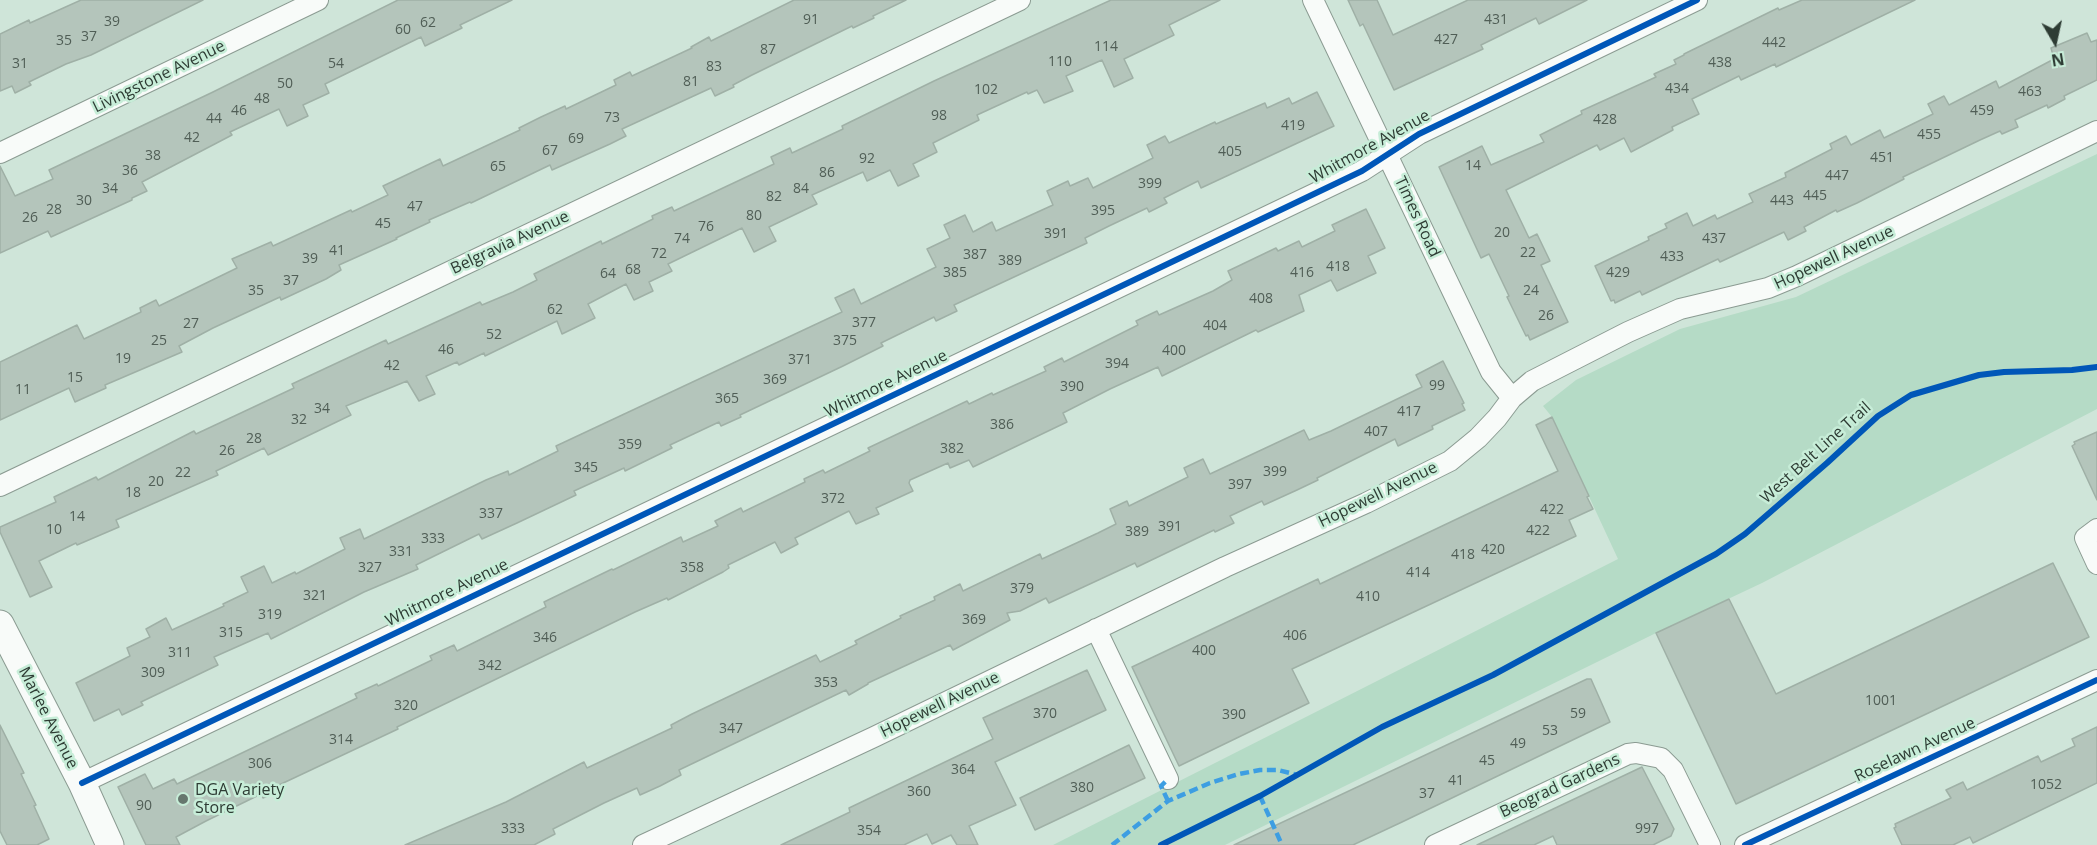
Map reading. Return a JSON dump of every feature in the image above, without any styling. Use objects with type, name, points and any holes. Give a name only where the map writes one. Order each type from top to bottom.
[{"type":"street","name":"Livingstone Avenue","points":[[0,153],[318,0]]},
{"type":"street","name":"Belgravia Avenue","points":[[0,486],[1020,0]]},
{"type":"street","name":"Times Road","points":[[1312,0],[1491,372],[1512,398]]},
{"type":"street","name":"Whitmore Avenue","points":[[82,783],[1341,182],[1419,134],[1697,0]]},
{"type":"street","name":"Hopewell Avenue","points":[[643,845],[874,737],[1236,562],[1366,503],[1450,460],[1478,438],[1512,398],[1532,381],[1628,332],[1680,309],[1768,288],[1797,276],[2097,131]]},
{"type":"street","points":[[2091,533],[2097,564]]},
{"type":"street","points":[[1096,629],[1168,778]]},
{"type":"street","name":"Marlee Avenue","points":[[2,632],[82,783],[110,845]]},
{"type":"street","name":"Roselawn Avenue","points":[[1745,845],[2097,680]]},
{"type":"street","name":"Beograd Gardens","points":[[1435,845],[1628,754],[1648,754],[1661,758],[1673,770],[1710,845]]},
{"type":"green space","points":[[2097,154],[2097,409],[1762,583],[1225,845],[1053,845],[1618,559],[1552,417],[1543,406],[1576,380],[1680,329],[1796,297]]},
{"type":"building","points":[[81,0],[203,0],[91,55],[29,82],[31,85],[15,93],[12,86],[0,91],[0,34]]},
{"type":"building","points":[[398,0],[512,0],[460,25],[462,28],[425,46],[421,37],[325,84],[329,93],[303,105],[308,116],[287,126],[279,109],[230,132],[232,135],[142,182],[147,191],[132,200],[51,237],[48,231],[0,253],[0,166],[15,196],[53,179],[49,170]]},
{"type":"building","points":[[794,0],[906,0],[873,16],[874,18],[853,28],[852,26],[752,75],[715,96],[711,88],[622,129],[626,136],[610,144],[552,170],[550,165],[471,203],[429,220],[430,222],[397,239],[339,265],[341,270],[326,279],[213,328],[179,346],[182,352],[105,385],[106,388],[75,402],[69,388],[0,420],[0,362],[77,325],[84,339],[141,312],[140,308],[156,300],[159,306],[237,268],[232,259],[271,242],[273,246],[388,195],[383,186],[440,159],[443,166],[520,130],[519,128],[541,117],[565,106],[566,109],[616,85],[614,80],[630,72],[632,76],[692,48],[709,37],[711,41]]},
{"type":"building","points":[[1111,0],[1220,0],[1169,25],[1174,35],[1124,59],[1133,78],[1114,87],[1102,60],[1066,76],[1073,91],[1044,103],[1037,90],[1028,94],[1027,92],[977,115],[979,120],[933,143],[937,152],[913,164],[919,176],[898,186],[890,170],[867,181],[863,172],[812,195],[817,204],[769,227],[776,241],[754,252],[742,228],[668,264],[672,271],[649,282],[653,291],[634,300],[626,284],[588,304],[595,318],[562,334],[557,321],[485,356],[484,353],[459,365],[457,362],[426,376],[435,394],[419,401],[407,381],[346,406],[351,415],[268,455],[264,448],[216,471],[218,475],[116,520],[119,527],[77,545],[76,543],[39,561],[52,587],[30,597],[0,532],[0,527],[56,502],[54,497],[96,477],[98,480],[194,431],[196,434],[294,388],[292,384],[386,340],[388,344],[480,302],[482,305],[513,292],[537,280],[534,274],[601,241],[602,244],[653,219],[652,216],[672,207],[674,211],[774,164],[771,157],[790,148],[792,153],[934,81]]},
{"type":"building","points":[[1348,0],[1377,0],[1393,35],[1468,0],[1587,0],[1539,24],[1536,18],[1481,45],[1483,49],[1394,90],[1363,24],[1360,26]]},
{"type":"building","points":[[1802,0],[1915,0],[1776,67],[1775,64],[1741,80],[1739,76],[1692,99],[1699,114],[1672,127],[1673,130],[1631,152],[1624,138],[1600,150],[1597,145],[1506,190],[1529,238],[1537,234],[1550,261],[1541,265],[1568,322],[1530,340],[1507,297],[1509,296],[1489,254],[1481,258],[1439,167],[1482,146],[1491,165],[1544,142],[1540,135],[1582,114],[1581,111],[1656,77],[1654,74],[1676,64],[1674,60],[1684,54],[1778,8],[1779,10]]},
{"type":"building","points":[[2087,33],[2091,42],[2097,40],[2097,80],[2064,96],[2065,99],[2048,108],[2047,105],[2015,120],[2018,127],[2002,134],[2000,131],[1903,177],[1904,179],[1857,203],[1837,212],[1836,210],[1804,227],[1806,231],[1788,240],[1784,232],[1720,262],[1718,259],[1642,295],[1640,291],[1615,303],[1614,300],[1611,301],[1595,266],[1649,240],[1648,237],[1667,228],[1665,224],[1687,213],[1693,226],[1715,215],[1717,219],[1753,202],[1749,194],[1786,177],[1785,173],[1832,149],[1830,144],[1846,136],[1851,145],[1880,130],[1884,138],[1933,114],[1928,104],[1944,96],[1949,105],[1996,81],[1999,88],[2054,59],[2051,48]]},
{"type":"building","points":[[1317,92],[1334,126],[1201,188],[1198,181],[1164,198],[1167,203],[1149,212],[1147,208],[1085,238],[1087,243],[954,305],[957,311],[936,321],[934,317],[881,343],[883,346],[740,415],[741,417],[721,426],[719,422],[670,445],[672,448],[625,471],[624,468],[574,491],[576,495],[482,539],[479,534],[416,565],[418,569],[364,592],[271,639],[268,633],[214,657],[218,665],[141,702],[143,705],[122,715],[119,709],[94,721],[76,683],[130,656],[127,648],[150,637],[146,629],[166,618],[172,630],[248,592],[241,577],[264,566],[272,583],[295,572],[296,574],[345,549],[340,538],[360,529],[364,539],[486,480],[508,471],[509,475],[558,451],[556,446],[842,312],[835,298],[854,289],[861,304],[936,267],[927,249],[950,238],[944,225],[965,215],[973,232],[992,222],[996,231],[1053,205],[1047,191],[1068,181],[1070,186],[1088,178],[1093,188],[1153,158],[1147,145],[1165,136],[1169,143],[1265,103],[1267,108],[1289,98],[1292,104]]},
{"type":"building","points":[[1366,209],[1385,248],[1368,256],[1376,273],[1337,291],[1331,280],[1299,295],[1304,311],[1258,332],[1256,330],[1162,376],[1158,367],[1110,389],[1063,413],[1067,422],[973,467],[969,460],[950,468],[948,463],[910,480],[913,491],[876,508],[879,514],[856,524],[849,511],[795,538],[798,544],[781,553],[775,542],[728,565],[729,568],[723,572],[668,600],[667,598],[635,612],[279,785],[281,790],[263,798],[261,794],[206,821],[176,837],[180,845],[146,845],[118,787],[145,774],[153,789],[174,779],[177,784],[357,698],[355,694],[377,684],[378,686],[432,660],[430,656],[454,645],[457,651],[546,607],[544,602],[612,569],[681,537],[683,542],[718,526],[715,521],[741,508],[743,512],[805,482],[804,479],[823,470],[825,473],[870,451],[868,448],[967,401],[969,404],[992,393],[993,395],[1046,371],[1044,367],[1062,358],[1064,362],[1138,325],[1136,321],[1157,311],[1159,315],[1213,291],[1232,280],[1228,271],[1276,248],[1278,251],[1299,241],[1302,247],[1335,231],[1332,225]]},
{"type":"building","points":[[1443,361],[1464,403],[1462,404],[1465,410],[1398,446],[1395,439],[1297,490],[1264,505],[1262,501],[1230,516],[1234,523],[1215,532],[1214,530],[1137,567],[1135,563],[1049,603],[1046,598],[1020,611],[1007,613],[1010,620],[953,650],[950,645],[868,683],[849,695],[846,690],[679,770],[681,775],[660,786],[640,795],[637,788],[604,803],[553,829],[555,834],[534,845],[405,845],[506,802],[584,762],[587,768],[672,728],[671,725],[692,714],[816,655],[820,662],[857,644],[855,641],[935,600],[934,597],[960,584],[963,591],[1040,554],[1042,559],[1098,533],[1116,524],[1110,509],[1127,501],[1129,506],[1188,477],[1184,468],[1203,459],[1210,474],[1304,430],[1309,440],[1331,431],[1422,387],[1416,375]]},
{"type":"building","points":[[1552,417],[1593,509],[1569,520],[1576,536],[1292,669],[1309,703],[1179,766],[1132,667],[1318,579],[1320,584],[1558,471],[1536,425]]},
{"type":"building","points":[[2097,432],[2097,500],[2072,446],[2074,442]]},
{"type":"building","points":[[2053,563],[2089,637],[1736,804],[1656,633],[1729,599],[1776,694]]},
{"type":"building","points":[[1087,670],[1106,710],[995,762],[1016,805],[969,826],[978,845],[957,845],[951,835],[932,844],[927,834],[904,845],[781,845],[850,812],[849,808],[993,739],[983,718]]},
{"type":"building","points":[[1591,679],[1610,722],[1402,822],[1353,845],[1234,845]]},
{"type":"building","points":[[0,725],[24,773],[21,774],[49,839],[37,845],[7,845],[0,831]]},
{"type":"building","points":[[2097,727],[2097,783],[1973,843],[1970,837],[1953,845],[1902,845],[1894,828],[1895,824],[1951,798],[1946,790],[1963,782],[1967,790],[2038,756],[2041,762],[2075,746],[2072,739]]},
{"type":"building","points":[[1129,745],[1145,778],[1035,830],[1020,798]]},
{"type":"building","points":[[1642,767],[1674,829],[1671,836],[1653,845],[1557,845],[1553,836],[1534,845],[1477,845]]},
{"type":"marked path","points":[[1112,845],[1168,801],[1210,783],[1260,770],[1278,770],[1298,775]]},
{"type":"marked path","points":[[1168,779],[1161,786],[1168,801]]},
{"type":"marked path","points":[[1260,796],[1282,845]]},
{"type":"cycle path","points":[[82,783],[1362,171],[1419,134],[1697,0]]},
{"type":"cycle path","name":"West Belt Line Trail","points":[[1161,845],[1260,796],[1382,727],[1493,675],[1716,554],[1745,534],[1878,416],[1911,395],[1979,375],[2097,367]]},
{"type":"cycle path","points":[[1745,845],[2097,680]]},
{"type":"place","name":"DGA Variety Store","points":[[183,799]]}]
